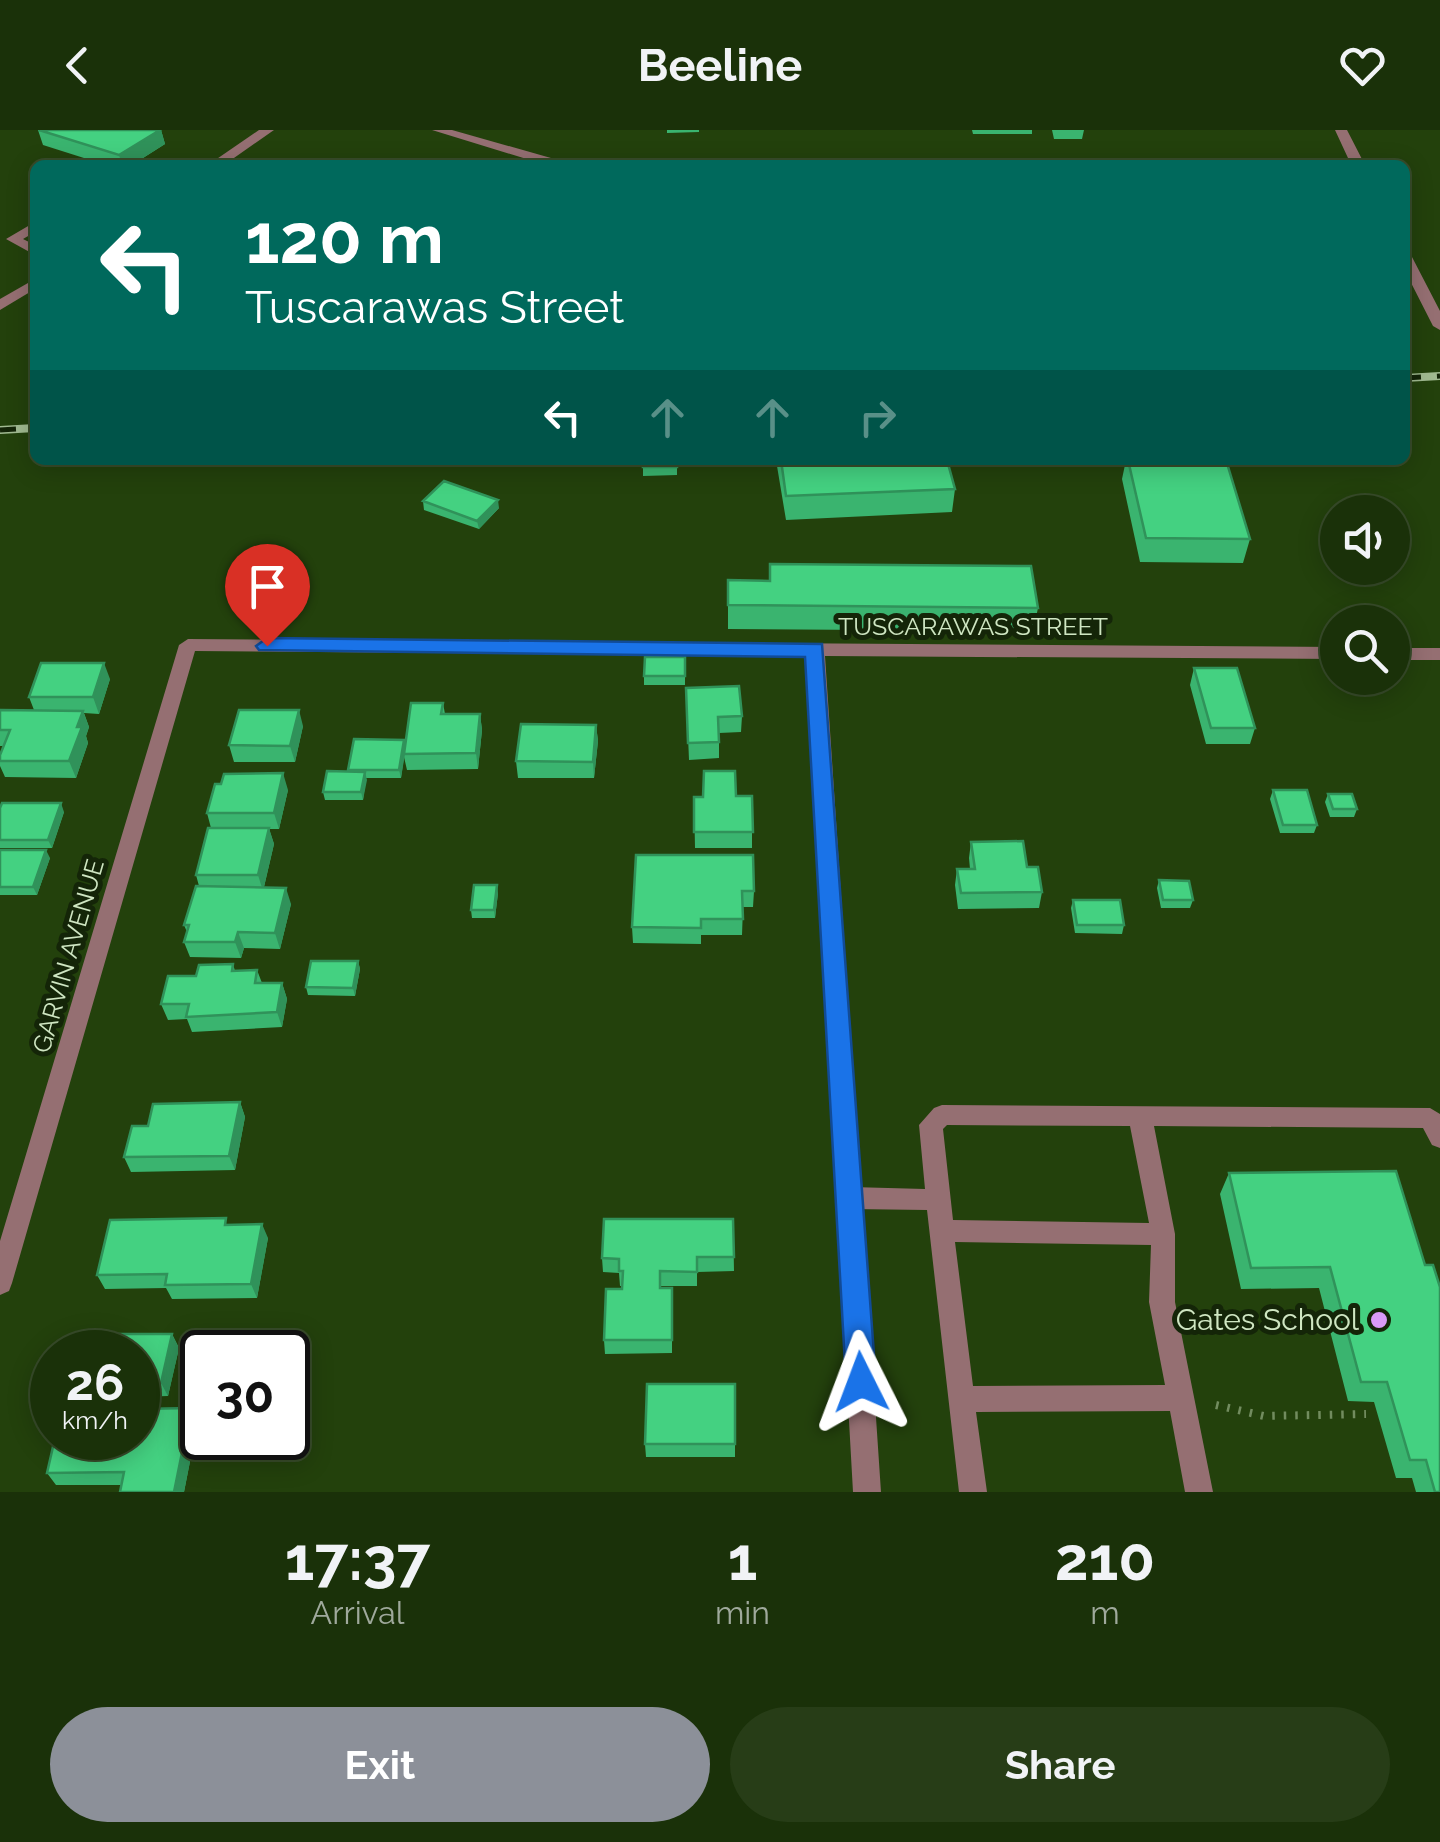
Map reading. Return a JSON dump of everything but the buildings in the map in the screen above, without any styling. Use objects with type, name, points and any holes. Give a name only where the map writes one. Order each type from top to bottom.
[{"type":"street","points":[[223,160],[268,130]]},
{"type":"street","points":[[438,130],[543,160]]},
{"type":"street","points":[[1341,130],[1356,160]]},
{"type":"street","points":[[6,243],[30,229]]},
{"type":"street","points":[[1410,267],[1440,326]]},
{"type":"street","points":[[2,302],[30,286]]},
{"type":"street","name":"TUSCARAWAS STREET","points":[[188,645],[1320,654]]},
{"type":"street","name":"GARVIN AVENUE","points":[[0,1282],[188,645]]},
{"type":"street","points":[[815,650],[867,1492]]},
{"type":"street","points":[[1410,654],[1440,654]]},
{"type":"street","points":[[973,1492],[931,1125],[942,1115],[1140,1116],[1437,1127]]},
{"type":"street","points":[[1140,1116],[1164,1234],[1162,1302],[1199,1492]]},
{"type":"street","points":[[851,1198],[938,1200]]},
{"type":"street","points":[[942,1231],[1164,1234]]},
{"type":"street","points":[[963,1398],[1180,1398]]},
{"type":"path","points":[[1264,1416],[1366,1414]]},
{"type":"railway","points":[[1410,378],[1440,376]]},
{"type":"railway","points":[[0,430],[30,428]]},
{"type":"place","name":"Gates School","points":[[1379,1320]]},
{"type":"route","points":[[267,646],[815,650],[861,1382]]}]
